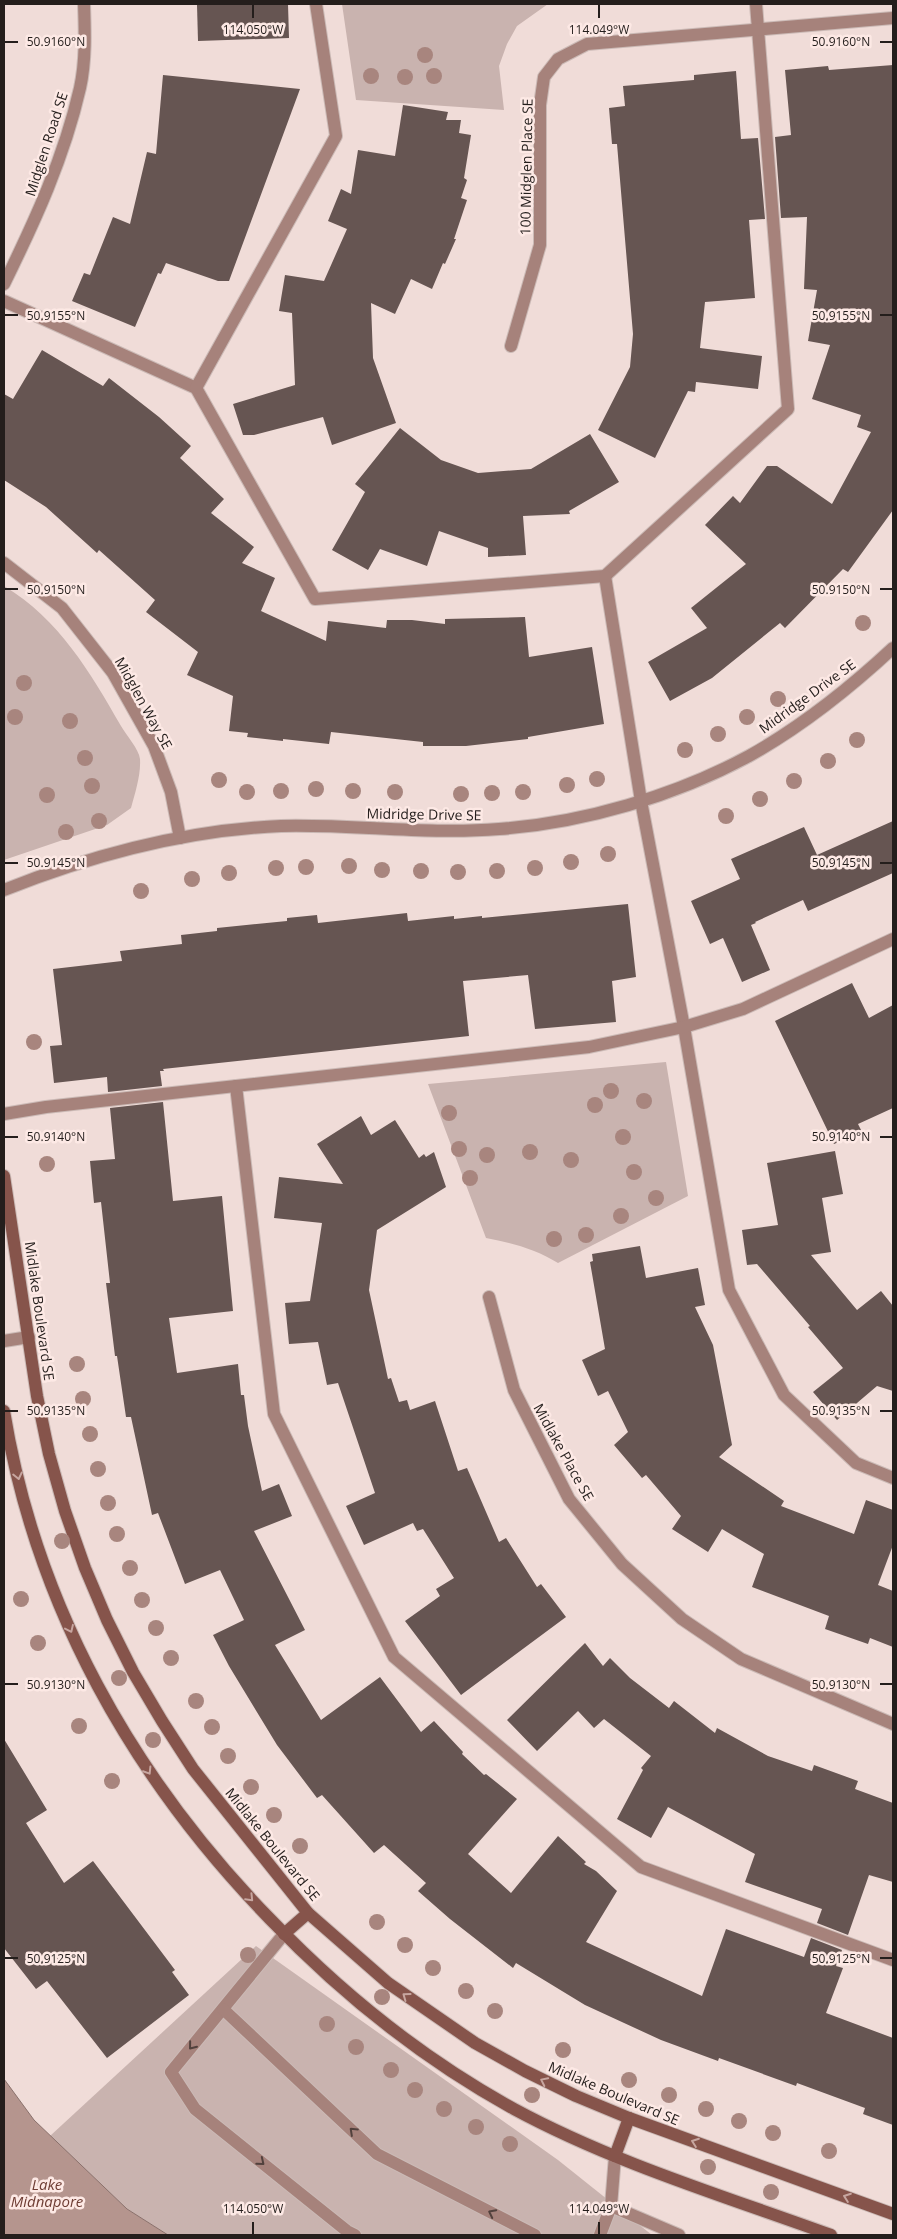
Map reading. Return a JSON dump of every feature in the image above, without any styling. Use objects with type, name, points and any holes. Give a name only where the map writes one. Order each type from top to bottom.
[{"type":"street","name":"Midglen Road SE","points":[[4,284],[40,211],[62,152],[80,86],[85,39],[84,4]]},
{"type":"street","points":[[196,388],[336,136],[316,4]]},
{"type":"street","points":[[4,301],[196,388],[315,598],[605,576],[788,408],[756,4]]},
{"type":"street","name":"100 Midglen Place SE","points":[[511,346],[540,245],[540,105],[544,77],[558,59],[587,44],[893,18]]},
{"type":"street","name":"Midglen Way SE","points":[[4,563],[62,608],[114,673],[154,746],[171,792],[180,838]]},
{"type":"street","points":[[605,576],[641,801],[684,1027],[729,1290],[784,1395],[856,1463],[893,1478]]},
{"type":"street","name":"Midridge Drive SE","points":[[4,890],[126,849],[222,831],[281,826],[388,828],[442,832],[501,829],[569,819],[641,801],[713,774],[750,755],[794,727],[856,681],[893,648]]},
{"type":"street","points":[[4,1114],[46,1107],[589,1047],[684,1027],[743,1009],[893,939]]},
{"type":"street","points":[[236,1086],[274,1414],[394,1657],[641,1867],[893,1960]]},
{"type":"street","name":"Midlake Boulevard SE","points":[[4,1176],[37,1396],[60,1492],[85,1568],[132,1672],[193,1769],[308,1913],[388,1983],[475,2043],[576,2096],[629,2118],[893,2214]]},
{"type":"street","name":"Midlake Place SE","points":[[489,1297],[514,1390],[569,1499],[622,1564],[682,1619],[741,1659],[893,1724]]},
{"type":"street","points":[[4,1342],[29,1337]]},
{"type":"street","points":[[4,1411],[21,1490],[39,1550],[61,1609],[88,1667],[119,1724],[165,1795],[193,1833],[235,1883],[284,1934],[371,2014],[427,2055],[468,2082],[515,2109],[615,2156],[830,2235]]},
{"type":"street","points":[[308,1913],[284,1934],[171,2072],[195,2109],[347,2232],[356,2235]]},
{"type":"street","points":[[223,2009],[377,2154],[535,2235]]},
{"type":"street","points":[[600,2235],[611,2206],[615,2156],[629,2118]]},
{"type":"street","points":[[611,2206],[679,2235]]},
{"type":"shaded area","points":[[342,4],[548,4],[517,26],[507,44],[499,66],[504,110],[356,100]]},
{"type":"shaded area","points":[[4,586],[24,599],[41,614],[72,648],[135,747],[140,759],[140,771],[131,808],[107,825],[4,860]]},
{"type":"shaded area","points":[[666,1062],[688,1196],[558,1263],[523,1247],[486,1238],[428,1084]]},
{"type":"shaded area","points":[[256,1946],[558,2160],[652,2235],[168,2235],[127,2209],[50,2136]]},
{"type":"water","name":"Lake Midnapore","points":[[4,2079],[34,2120],[127,2209],[168,2235],[4,2235]]},
{"type":"building","points":[[288,4],[289,38],[198,41],[197,5]]},
{"type":"building","points":[[893,65],[893,510],[848,572],[843,569],[785,628],[780,623],[712,678],[670,701],[648,662],[707,628],[691,608],[746,564],[705,525],[733,496],[740,503],[767,466],[777,466],[832,504],[871,432],[857,427],[861,415],[812,399],[830,345],[808,341],[817,290],[804,289],[807,217],[781,218],[775,137],[791,135],[785,70],[828,66],[829,70]]},
{"type":"building","points":[[736,71],[741,139],[758,138],[765,219],[749,220],[755,298],[705,302],[700,348],[762,356],[758,389],[696,382],[695,392],[688,391],[655,458],[598,430],[630,367],[633,334],[617,144],[612,144],[609,108],[625,106],[623,86],[694,80],[694,75]]},
{"type":"building","points":[[163,75],[300,89],[229,281],[218,281],[166,263],[161,274],[158,273],[135,327],[72,301],[84,273],[90,275],[113,217],[130,224],[147,152],[156,154]]},
{"type":"building","points":[[403,105],[448,112],[446,120],[461,120],[459,133],[471,135],[464,178],[467,180],[461,198],[467,200],[454,239],[456,239],[432,289],[411,279],[395,314],[371,303],[373,358],[396,423],[332,445],[323,417],[254,435],[243,435],[233,404],[295,385],[292,313],[279,311],[285,275],[324,281],[347,229],[328,221],[341,189],[351,194],[358,150],[395,156]]},
{"type":"building","points":[[42,350],[103,386],[109,378],[159,417],[191,446],[180,458],[224,499],[211,513],[254,547],[242,563],[275,578],[261,611],[326,641],[328,621],[386,628],[387,620],[412,620],[445,624],[445,619],[525,617],[529,657],[592,647],[604,724],[528,737],[528,739],[466,746],[423,746],[423,742],[331,732],[329,744],[247,737],[248,733],[229,731],[233,696],[187,675],[198,652],[146,612],[155,600],[99,550],[97,553],[46,507],[4,480],[4,394],[13,399]]},
{"type":"building","points":[[400,428],[441,460],[478,473],[531,469],[590,434],[619,482],[569,511],[570,514],[523,516],[526,555],[488,557],[488,548],[439,531],[427,566],[380,549],[368,570],[332,550],[365,492],[355,484]]},
{"type":"building","points":[[893,821],[893,873],[808,911],[803,900],[755,922],[751,925],[770,970],[742,982],[723,938],[710,944],[691,901],[740,879],[731,859],[804,827],[817,855]]},
{"type":"building","points":[[628,904],[636,977],[612,981],[616,1022],[535,1029],[528,975],[463,981],[469,1036],[163,1069],[164,1071],[160,1071],[162,1086],[108,1092],[107,1077],[54,1083],[50,1046],[62,1045],[53,969],[122,961],[120,951],[182,944],[181,935],[217,931],[217,928],[287,921],[287,918],[317,915],[318,923],[407,913],[408,921],[454,916],[454,919],[482,916],[482,918]]},
{"type":"building","points":[[852,983],[869,1018],[893,1005],[893,1108],[858,1124],[862,1132],[834,1144],[775,1021]]},
{"type":"building","points":[[163,1102],[173,1201],[222,1196],[233,1311],[169,1318],[177,1373],[238,1364],[241,1395],[244,1395],[248,1426],[262,1491],[279,1484],[292,1516],[254,1531],[305,1630],[275,1645],[321,1720],[380,1677],[421,1732],[434,1721],[463,1752],[462,1754],[484,1775],[486,1774],[517,1799],[468,1854],[511,1893],[558,1836],[586,1862],[584,1864],[596,1871],[617,1891],[586,1942],[702,1996],[726,1929],[804,1957],[811,1938],[842,1950],[836,1966],[843,1968],[826,2013],[893,2038],[893,2125],[863,2114],[865,2108],[797,2083],[796,2086],[719,2058],[718,2061],[661,2040],[585,2005],[516,1963],[513,1968],[450,1919],[418,1891],[426,1883],[384,1845],[374,1853],[322,1795],[317,1798],[277,1745],[229,1666],[213,1635],[244,1620],[220,1570],[185,1584],[158,1513],[152,1515],[131,1417],[126,1417],[117,1356],[115,1356],[106,1283],[110,1283],[101,1202],[94,1203],[90,1161],[115,1159],[110,1108]]},
{"type":"building","points":[[361,1116],[371,1135],[395,1120],[419,1158],[424,1154],[426,1157],[434,1152],[446,1187],[377,1230],[369,1290],[388,1379],[391,1378],[399,1402],[407,1400],[410,1410],[435,1401],[458,1471],[467,1468],[499,1542],[506,1538],[537,1587],[541,1584],[566,1617],[461,1695],[405,1621],[440,1596],[436,1589],[454,1578],[423,1529],[417,1531],[413,1523],[364,1545],[346,1506],[375,1493],[338,1383],[327,1385],[318,1342],[289,1344],[285,1303],[310,1301],[322,1223],[274,1218],[279,1177],[343,1184],[317,1144]]},
{"type":"building","points":[[835,1151],[843,1194],[822,1198],[831,1252],[811,1255],[857,1310],[881,1291],[893,1306],[893,1391],[877,1386],[837,1420],[813,1392],[843,1368],[757,1264],[747,1265],[742,1230],[778,1225],[767,1163]]},
{"type":"building","points":[[640,1246],[646,1278],[698,1268],[705,1305],[695,1307],[713,1345],[732,1445],[719,1457],[784,1501],[781,1506],[854,1534],[866,1500],[893,1510],[893,1545],[878,1585],[893,1591],[893,1647],[870,1638],[868,1644],[825,1629],[829,1616],[752,1587],[764,1554],[722,1529],[708,1552],[672,1529],[681,1516],[646,1475],[642,1478],[614,1445],[628,1432],[608,1391],[598,1396],[582,1360],[605,1349],[590,1262],[593,1261],[592,1254]]},
{"type":"building","points":[[585,1643],[603,1666],[610,1658],[630,1678],[669,1708],[674,1701],[715,1733],[717,1728],[768,1756],[812,1771],[814,1765],[858,1781],[855,1789],[893,1803],[893,1882],[869,1875],[848,1935],[817,1923],[822,1909],[745,1882],[755,1854],[668,1807],[651,1838],[617,1819],[643,1770],[641,1768],[651,1756],[604,1719],[594,1728],[578,1711],[537,1751],[507,1720]]},
{"type":"building","points":[[4,1739],[47,1810],[26,1823],[64,1883],[93,1861],[175,1970],[172,1972],[189,1995],[107,2058],[47,1981],[36,1989],[4,1948]]}]
